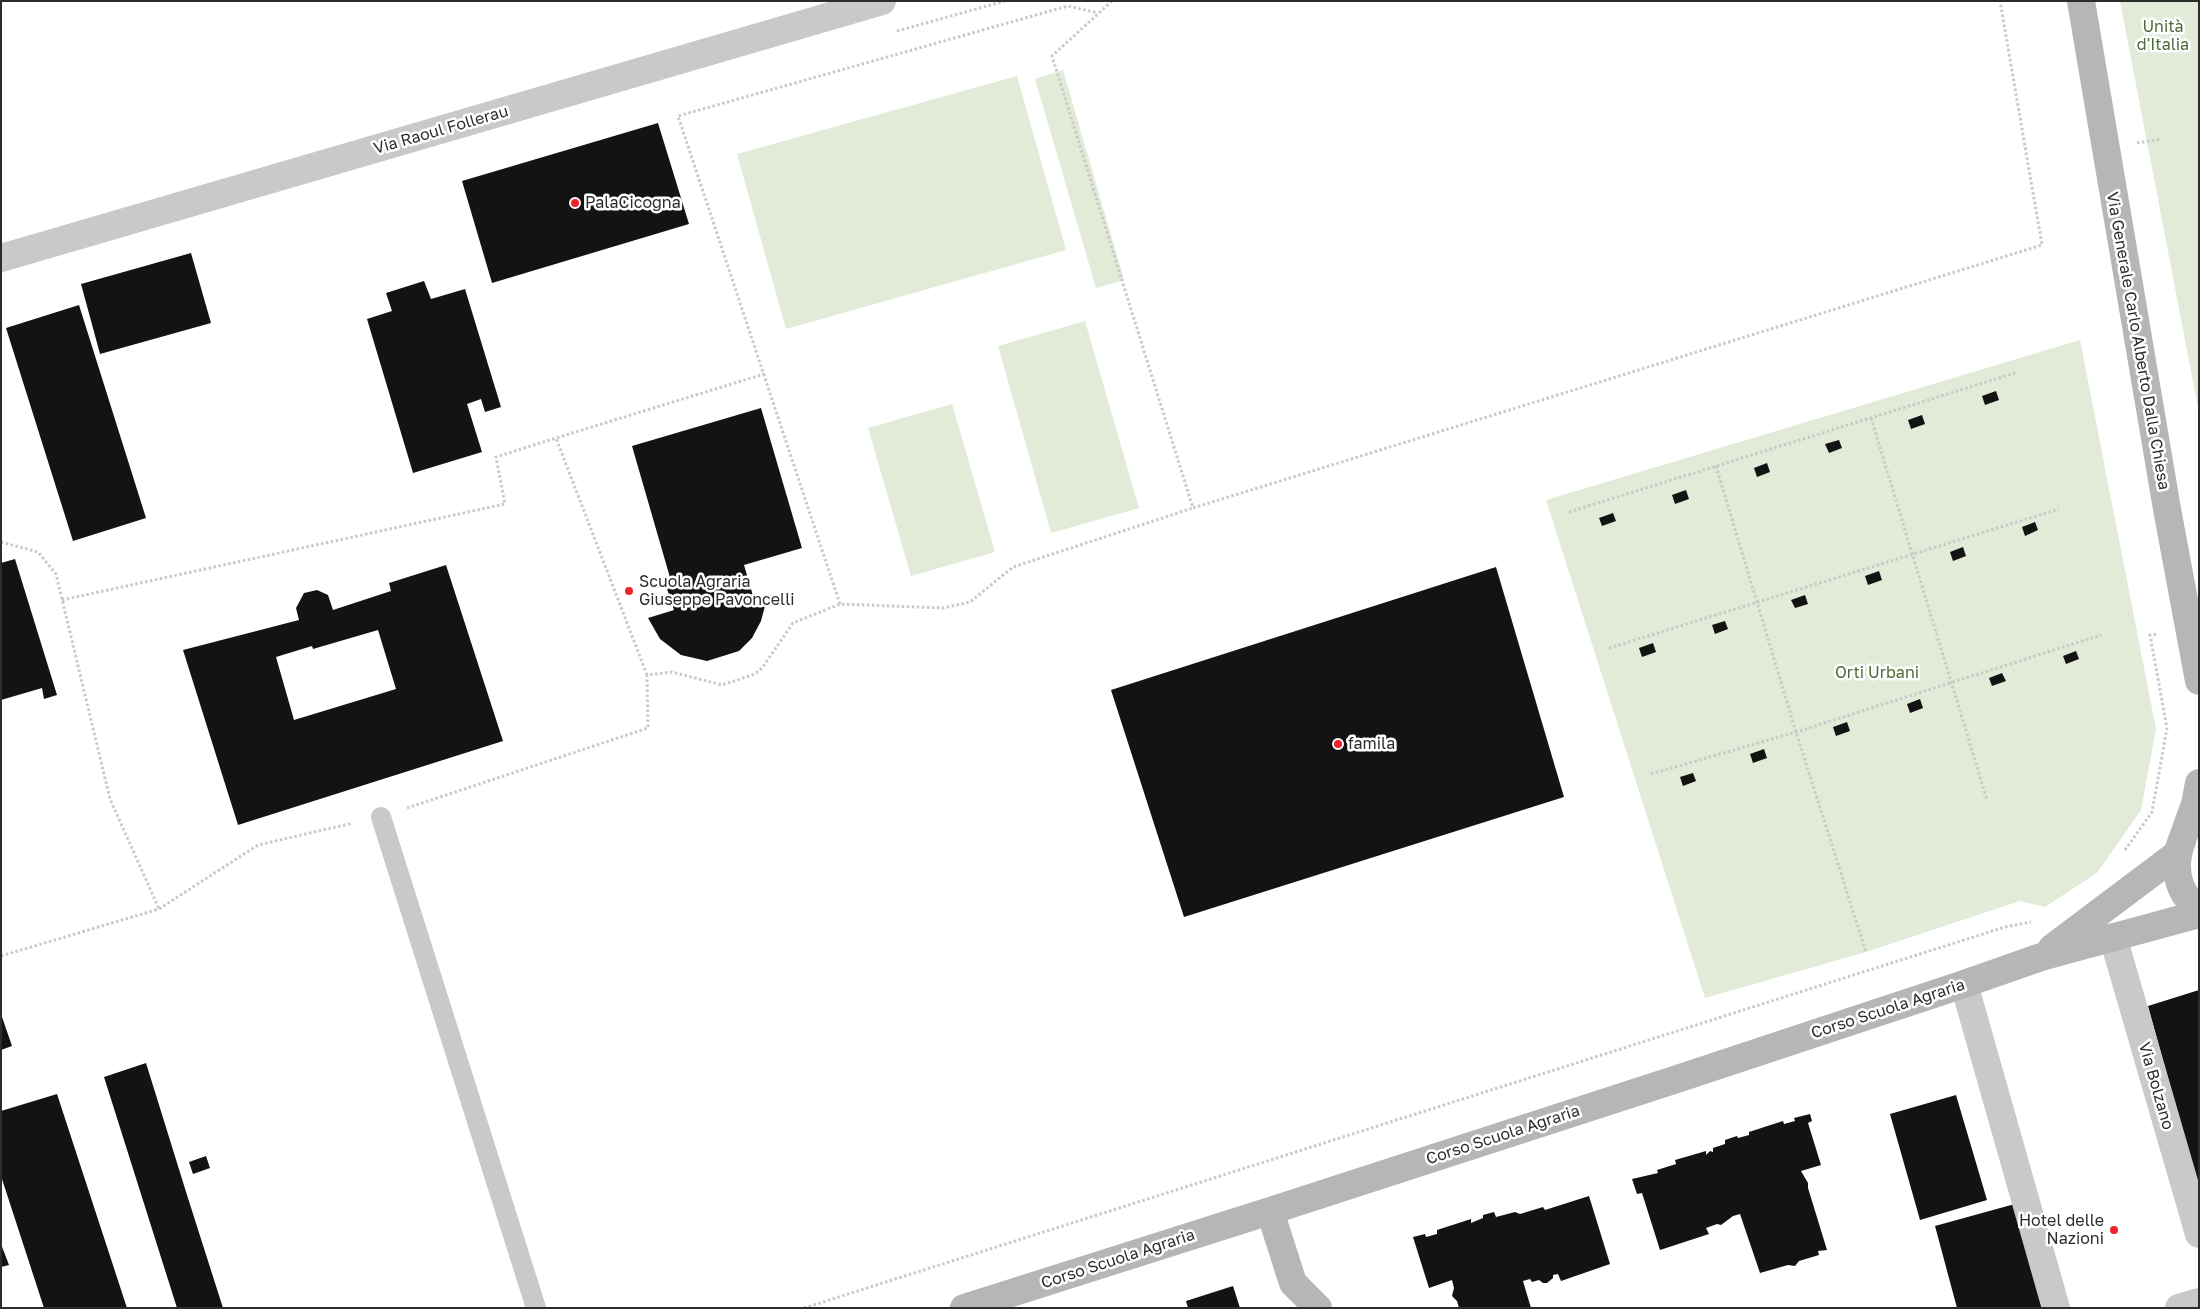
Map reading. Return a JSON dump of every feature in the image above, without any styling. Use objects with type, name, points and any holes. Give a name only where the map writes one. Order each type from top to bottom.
[{"type":"main road","name":"Via Generale Carlo Alberto Dalla Chiesa","points":[[2081,1],[2167,509],[2199,681]]},
{"type":"main road","points":[[2199,783],[2195,804],[2177,854],[2176,871],[2180,887],[2189,902],[2199,912]]},
{"type":"main road","points":[[2177,854],[2184,836],[2199,820]]},
{"type":"main road","name":"Corso Scuola Agraria","points":[[2041,957],[2177,854]]},
{"type":"main road","name":"Corso Scuola Agraria","points":[[964,1308],[1270,1211],[1964,984],[2041,957],[2199,912]]},
{"type":"main road","points":[[1270,1211],[1292,1283],[1318,1308]]},
{"type":"street","name":"Via Raoul Follerau","points":[[1,258],[882,1]]},
{"type":"street","name":"Via Bolzano","points":[[2113,937],[2199,1234]]},
{"type":"street","points":[[1964,984],[2056,1308]]},
{"type":"street","points":[[2179,1308],[2199,1302]]},
{"type":"lane","points":[[381,817],[536,1308]]},
{"type":"path","points":[[1112,1],[1052,56],[1193,508]]},
{"type":"path","points":[[647,675],[672,672],[722,685],[755,674],[762,668],[793,623],[840,604],[943,608],[970,602],[1014,567],[1193,508],[2042,246],[2000,1]]},
{"type":"path","points":[[840,604],[678,116],[1068,6],[1099,13]]},
{"type":"path","points":[[2146,141],[2161,138]]},
{"type":"path","points":[[1568,512],[2018,372]]},
{"type":"path","points":[[62,600],[505,504],[496,457],[764,374]]},
{"type":"path","points":[[1871,418],[1987,800]]},
{"type":"path","points":[[1,956],[159,909],[258,845],[381,817],[648,728],[647,675],[556,438]]},
{"type":"path","points":[[1716,466],[1796,732],[1866,952]]},
{"type":"path","points":[[1609,648],[2059,509]]},
{"type":"path","points":[[1,542],[38,552],[56,574],[110,799],[159,909]]},
{"type":"path","points":[[1651,774],[1796,732],[1951,681],[2101,635]]},
{"type":"path","points":[[2120,856],[2152,812],[2167,728],[2150,635]]},
{"type":"path","points":[[804,1308],[1996,930],[2032,921]]},
{"type":"green space","name":"Unità d'Italia","points":[[2120,1],[2199,1],[2199,413]]},
{"type":"green space","points":[[1063,70],[1124,280],[1096,288],[1035,79]]},
{"type":"green space","points":[[1017,76],[1066,250],[786,329],[737,154]]},
{"type":"green space","points":[[1085,321],[1139,508],[1051,533],[998,346]]},
{"type":"green space","name":"Orti Urbani","points":[[2080,340],[2156,729],[2141,810],[2097,873],[2045,907],[2020,901],[1866,952],[1705,998],[1546,500]]},
{"type":"green space","points":[[952,404],[995,552],[911,576],[868,428]]},
{"type":"building","name":"PalaCicogna","points":[[658,123],[689,224],[492,283],[462,181]]},
{"type":"building","points":[[191,253],[211,323],[100,354],[81,284]]},
{"type":"building","points":[[424,281],[431,299],[465,289],[501,407],[485,412],[481,399],[467,404],[482,452],[413,473],[367,319],[392,311],[386,293]]},
{"type":"building","points":[[79,305],[146,518],[73,541],[6,328]]},
{"type":"building","points":[[1996,391],[1999,400],[1985,405],[1982,396]]},
{"type":"building","points":[[761,408],[802,548],[744,565],[756,606],[765,606],[761,621],[752,638],[739,651],[707,661],[681,655],[660,639],[648,618],[674,610],[665,583],[671,581],[632,446]]},
{"type":"building","points":[[1922,415],[1925,424],[1911,429],[1908,420]]},
{"type":"building","points":[[1839,440],[1842,448],[1829,453],[1825,444]]},
{"type":"building","points":[[1767,463],[1770,472],[1757,477],[1754,468]]},
{"type":"building","points":[[1686,490],[1689,499],[1675,504],[1672,495]]},
{"type":"building","points":[[1613,513],[1616,521],[1602,526],[1599,518]]},
{"type":"building","points":[[2035,522],[2038,530],[2025,536],[2022,527]]},
{"type":"building","points":[[1963,547],[1966,556],[1953,561],[1950,552]]},
{"type":"building","points":[[15,559],[57,695],[44,699],[42,688],[1,700],[1,563]]},
{"type":"building","points":[[446,565],[503,741],[238,825],[183,650],[299,620],[296,608],[304,593],[317,590],[328,595],[333,610],[391,591],[389,583]],"holes":[[[378,630],[396,689],[294,720],[276,657],[312,646],[313,649]]]},
{"type":"building","name":"famila","points":[[1496,567],[1564,797],[1184,917],[1111,690]]},
{"type":"building","points":[[1879,571],[1882,580],[1868,585],[1865,576]]},
{"type":"building","points":[[1805,595],[1808,604],[1795,608],[1791,600]]},
{"type":"building","points":[[1725,621],[1728,629],[1715,634],[1712,625]]},
{"type":"building","points":[[1653,643],[1656,652],[1642,657],[1639,648]]},
{"type":"building","points":[[2076,651],[2079,659],[2066,664],[2063,656]]},
{"type":"building","points":[[2002,673],[2006,681],[1992,686],[1989,678]]},
{"type":"building","points":[[1920,699],[1923,708],[1910,713],[1907,704]]},
{"type":"building","points":[[1847,722],[1850,731],[1836,736],[1833,727]]},
{"type":"building","points":[[1764,749],[1767,758],[1753,763],[1750,754]]},
{"type":"building","points":[[1693,773],[1696,781],[1683,786],[1680,777]]},
{"type":"building","points":[[2199,990],[2199,1187],[2198,1187],[2148,1006]]},
{"type":"building","points":[[1,1014],[12,1046],[1,1050]]},
{"type":"building","points":[[146,1063],[223,1308],[177,1308],[104,1077]]},
{"type":"building","points":[[57,1094],[127,1308],[44,1308],[1,1176],[1,1111]]},
{"type":"building","points":[[1956,1095],[1987,1200],[1920,1220],[1890,1114]]},
{"type":"building","points":[[1810,1114],[1812,1121],[1808,1123],[1821,1165],[1801,1171],[1808,1183],[1827,1250],[1818,1251],[1819,1255],[1799,1261],[1795,1266],[1788,1265],[1760,1273],[1740,1214],[1733,1216],[1721,1225],[1717,1224],[1706,1228],[1709,1234],[1660,1250],[1642,1193],[1637,1194],[1632,1179],[1658,1173],[1657,1170],[1676,1164],[1675,1160],[1706,1151],[1706,1155],[1710,1151],[1713,1152],[1713,1148],[1725,1144],[1725,1140],[1749,1135],[1749,1132],[1783,1121],[1784,1124],[1795,1121],[1794,1118]]},
{"type":"building","points":[[206,1156],[210,1168],[193,1174],[189,1162]]},
{"type":"building","points":[[1589,1196],[1610,1264],[1561,1281],[1558,1274],[1553,1275],[1553,1278],[1547,1283],[1539,1280],[1532,1282],[1530,1279],[1523,1281],[1531,1308],[1459,1308],[1457,1301],[1452,1296],[1454,1288],[1452,1280],[1429,1288],[1413,1237],[1425,1234],[1426,1237],[1437,1234],[1437,1230],[1471,1219],[1471,1223],[1483,1218],[1483,1215],[1494,1212],[1496,1217],[1515,1212],[1520,1214],[1543,1207],[1545,1210]]},
{"type":"building","points":[[2022,1202],[2050,1308],[1957,1308],[1935,1226]]},
{"type":"building","points":[[1,1244],[9,1265],[1,1267]]},
{"type":"building","points":[[1233,1286],[1240,1308],[1188,1308],[1186,1301]]},
{"type":"place","name":"PalaCicogna","points":[[575,203]]},
{"type":"place","name":"Scuola Agraria Giuseppe Pavoncelli","points":[[629,591]]},
{"type":"place","name":"famila","points":[[1338,744]]},
{"type":"place","name":"Hotel delle Nazioni","points":[[2114,1230]]}]
